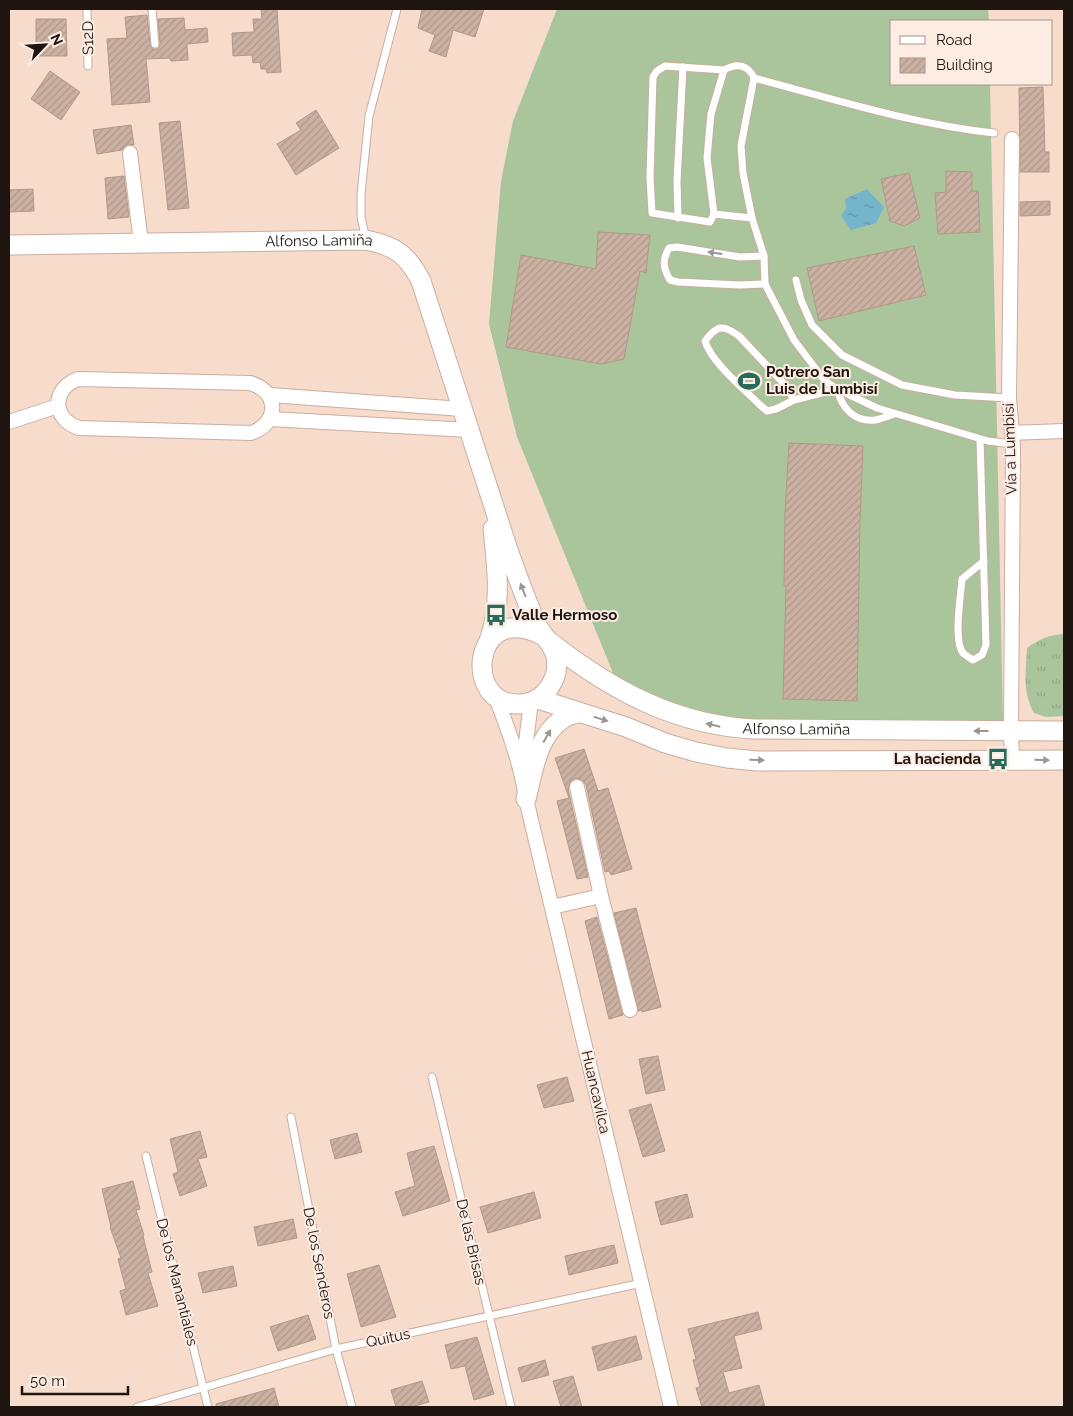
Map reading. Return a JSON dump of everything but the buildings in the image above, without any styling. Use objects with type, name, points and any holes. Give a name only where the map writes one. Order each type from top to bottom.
[{"type":"street","name":"Vía a Lumbisí","points":[[1012,139],[1009,398],[1012,439],[1012,759]]},
{"type":"street","points":[[130,153],[141,243]]},
{"type":"street","name":"Alfonso Lamiña","points":[[9,245],[366,240],[387,245],[404,256],[412,264],[421,281],[508,550],[546,638],[574,662],[632,696],[688,719],[726,728],[754,730],[1064,731]]},
{"type":"street","points":[[86,378],[250,383],[258,385],[270,396],[272,403],[270,419],[266,426],[252,433],[79,428],[65,421],[58,406],[61,392],[65,386],[78,379],[86,378]]},
{"type":"street","points":[[270,396],[462,408]]},
{"type":"street","points":[[9,422],[58,406]]},
{"type":"street","points":[[270,419],[469,430]]},
{"type":"street","points":[[1012,439],[1064,432]]},
{"type":"street","name":"Alfonso Lamiña","points":[[480,462],[493,525],[497,564],[496,615],[489,641]]},
{"type":"street","points":[[514,628],[529,628],[546,638],[556,657],[557,673],[550,688],[535,701],[512,704],[495,695],[485,684],[481,669],[482,655],[489,641],[500,632],[514,628]]},
{"type":"street","name":"Huancavilca","points":[[495,695],[523,777],[526,799],[671,1407]]},
{"type":"street","name":"Alfonso Lamiña","points":[[535,701],[626,727],[696,752],[727,758],[865,761],[1064,760]]},
{"type":"street","name":"Huancavilca","points":[[523,777],[524,748],[535,701]]},
{"type":"street","points":[[526,799],[540,748],[552,728],[562,718],[580,713]]},
{"type":"street","points":[[577,787],[601,896],[630,1010]]},
{"type":"street","points":[[552,907],[601,896]]},
{"type":"lane","name":"S12D","points":[[87,9],[88,66]]},
{"type":"lane","points":[[152,9],[155,44]]},
{"type":"lane","points":[[366,240],[361,217],[361,194],[369,116],[397,9]]},
{"type":"lane","points":[[724,70],[711,114],[707,158],[714,214],[710,222],[652,213],[650,177],[653,77],[657,71],[665,66],[724,70],[733,65],[741,64],[751,72],[754,78],[741,146],[743,173],[752,218],[764,256],[765,284],[794,340],[825,381],[837,389],[877,408],[980,438],[1012,439]]},
{"type":"lane","points":[[678,218],[677,181],[683,67]]},
{"type":"lane","points":[[754,78],[874,110],[955,129],[994,133]]},
{"type":"lane","points":[[714,214],[752,218]]},
{"type":"lane","points":[[764,256],[740,257],[678,247],[669,248],[664,257],[664,269],[670,280],[678,282],[739,285],[765,284]]},
{"type":"lane","points":[[796,280],[801,300],[812,325],[842,355],[902,385],[955,395],[1009,398]]},
{"type":"lane","points":[[794,400],[787,387],[739,336],[730,329],[717,328],[705,341],[715,359],[767,410],[776,409],[794,400],[837,389]]},
{"type":"lane","points":[[837,389],[840,401],[846,409],[858,418],[876,420],[896,413]]},
{"type":"lane","points":[[980,438],[984,561],[986,645],[982,655],[973,660],[963,653],[959,645],[962,579],[984,561]]},
{"type":"lane","name":"De las Brisas","points":[[432,1077],[511,1407]]},
{"type":"lane","name":"De los Senderos","points":[[291,1117],[336,1349],[352,1407]]},
{"type":"lane","name":"De los Manantiales","points":[[146,1156],[202,1389],[208,1407]]},
{"type":"lane","name":"Quitus","points":[[137,1407],[336,1349],[642,1283]]},
{"type":"green space","name":"Potrero San Luis de Lumbisí","points":[[557,9],[988,9],[989,20],[890,20],[890,85],[990,85],[1003,722],[726,728],[615,678],[517,437],[489,324],[501,181],[513,121]]},
{"type":"green space","points":[[1064,634],[1064,716],[1046,717],[1034,713],[1030,705],[1026,689],[1027,648],[1044,638]]},
{"type":"water","points":[[867,189],[884,207],[876,223],[851,230],[841,216],[846,209],[845,199]]},
{"type":"place","name":"Potrero San Luis de Lumbisí","points":[[749,381]]},
{"type":"place","name":"Valle Hermoso","points":[[496,615]]},
{"type":"place","name":"La hacienda","points":[[998,759]]}]
